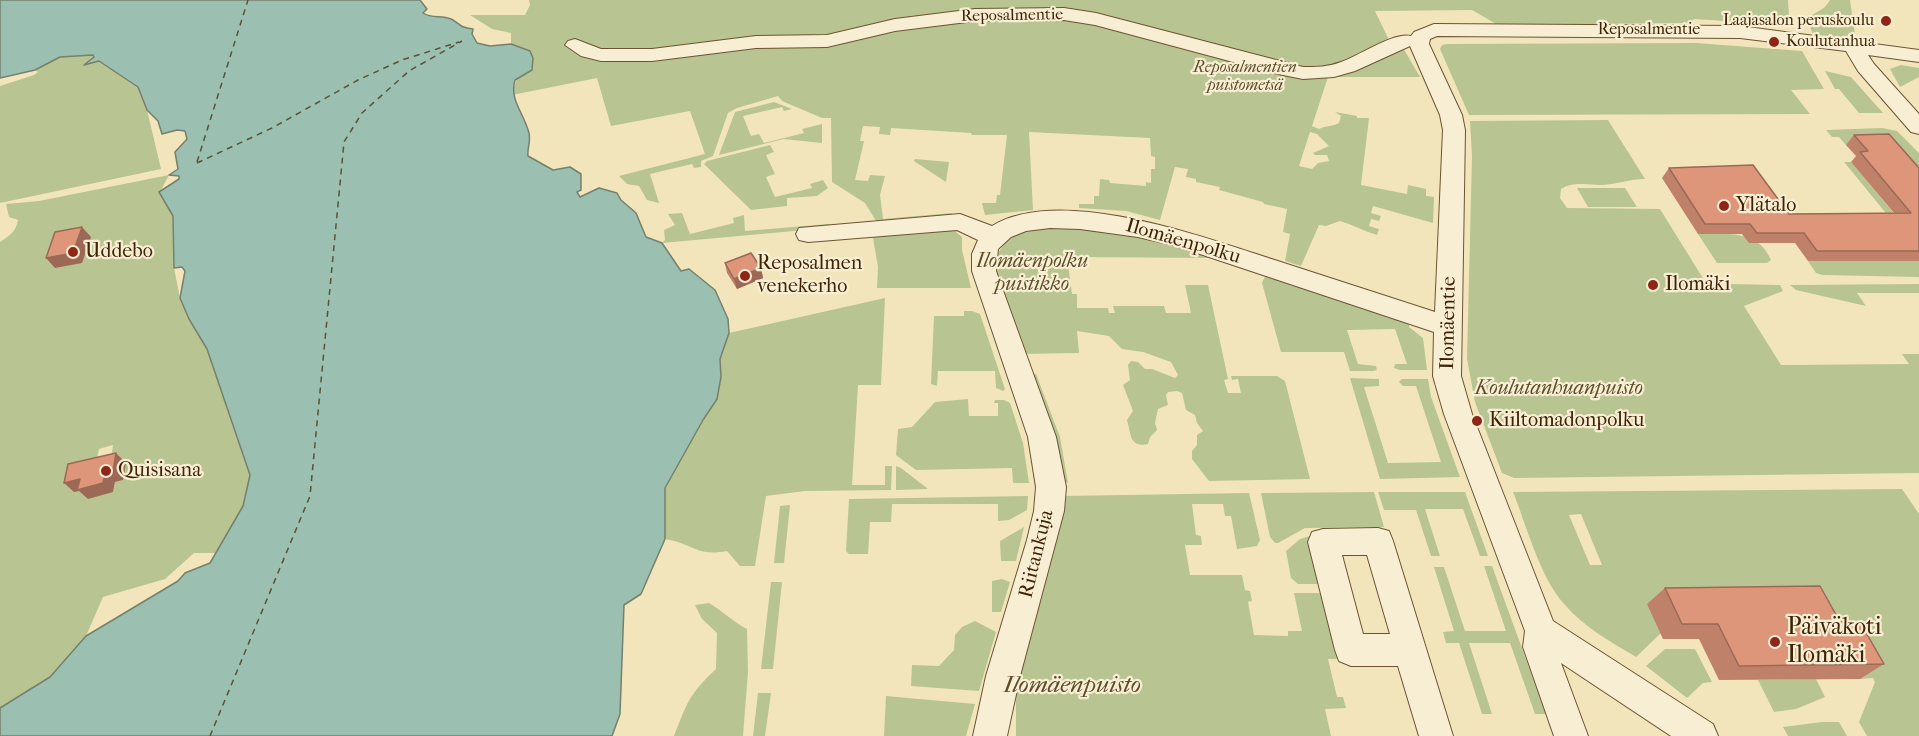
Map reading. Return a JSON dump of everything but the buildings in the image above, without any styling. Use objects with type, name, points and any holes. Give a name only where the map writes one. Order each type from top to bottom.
[{"type":"street","name":"Reposalmentie","points":[[575,45],[588,52],[601,55],[652,55],[756,42],[827,41],[895,25],[975,15],[1064,14],[1096,19],[1285,70],[1311,74],[1338,72],[1434,30],[1676,30],[1772,35],[1919,56]]},
{"type":"street","name":"Ilomäentie","points":[[1412,41],[1451,115],[1454,130],[1446,355],[1451,395],[1541,631],[1539,647],[1571,736]]},
{"type":"street","points":[[1853,46],[1865,67],[1919,127]]},
{"type":"street","name":"Ilomäenpolku","points":[[994,237],[1013,226],[1062,220],[1139,227],[1447,326]]},
{"type":"street","points":[[808,234],[960,222],[974,226],[994,237]]},
{"type":"street","name":"Riitankuja","points":[[990,736],[1003,676],[1042,540],[1051,496],[1042,437],[984,271],[986,251],[994,237]]},
{"type":"street","points":[[1411,650],[1351,651],[1330,587],[1323,542],[1378,541],[1411,650],[1436,736]]},
{"type":"street","points":[[1541,631],[1686,732]]},
{"type":"green space","name":"Reposalmentien puistometsä","points":[[529,0],[1788,0],[1789,16],[1742,22],[1694,19],[1691,23],[1498,25],[1472,10],[1375,11],[1389,40],[1402,46],[1420,77],[1328,77],[1312,126],[1319,129],[1339,123],[1341,116],[1335,112],[1357,116],[1357,118],[1369,118],[1361,185],[1407,194],[1408,185],[1426,189],[1426,196],[1434,197],[1433,223],[1373,206],[1371,213],[1381,216],[1379,221],[1371,219],[1369,226],[1379,229],[1377,235],[1340,221],[1326,226],[1319,225],[1301,266],[1285,261],[1290,234],[1283,232],[1287,209],[1219,190],[1220,187],[1196,182],[1196,179],[1186,177],[1188,169],[1175,167],[1160,220],[1126,211],[1079,208],[1079,204],[1094,204],[1094,196],[1099,196],[1100,179],[1109,180],[1110,183],[1146,186],[1146,182],[1151,183],[1151,169],[1155,169],[1155,157],[1151,156],[1150,138],[1029,132],[1033,210],[985,215],[982,203],[996,203],[997,195],[1000,195],[1007,135],[972,135],[971,133],[891,128],[890,135],[879,134],[880,127],[863,126],[860,141],[864,141],[855,180],[868,181],[870,175],[885,176],[880,195],[883,219],[952,213],[951,215],[876,221],[865,203],[832,182],[831,118],[822,118],[782,101],[778,96],[737,108],[728,113],[713,156],[701,161],[701,167],[694,168],[692,164],[650,174],[659,203],[647,200],[639,186],[627,184],[619,176],[705,154],[690,111],[611,126],[597,78],[512,95],[517,78],[530,51],[511,44],[511,33],[492,29],[470,15],[525,15],[530,5]],"holes":[[[1310,132],[1317,134],[1329,146],[1313,153],[1327,155],[1329,161],[1318,163],[1312,169],[1299,166]]]},
{"type":"green space","points":[[1830,0],[1850,0],[1856,41],[1813,34],[1806,19],[1825,7]]},
{"type":"green space","points":[[1696,43],[1802,51],[1824,89],[1791,90],[1810,114],[1469,115],[1440,49],[1442,45],[1447,44]]},
{"type":"green space","points":[[90,55],[94,57],[85,65],[99,61],[138,87],[147,110],[161,169],[0,203],[0,86],[34,75],[38,72],[35,70],[60,57]]},
{"type":"green space","points":[[1901,65],[1919,68],[1919,77],[1900,87],[1890,69]]},
{"type":"green space","points":[[1825,71],[1851,77],[1883,113],[1859,113],[1839,89],[1835,89]]},
{"type":"green space","points":[[774,102],[792,109],[784,111],[782,107],[743,116],[751,136],[759,134],[764,143],[804,133],[802,129],[822,124],[822,143],[784,139],[719,155],[735,112]]},
{"type":"green space","name":"Koulutanhuanpuisto","points":[[1608,120],[1645,179],[1602,185],[1576,184],[1566,187],[1561,189],[1560,198],[1567,208],[1660,209],[1709,288],[1731,288],[1730,284],[1780,285],[1783,291],[1744,306],[1781,365],[1909,364],[1902,354],[1919,354],[1919,473],[1514,478],[1502,473],[1475,402],[1467,359],[1472,156],[1470,121]]},
{"type":"green space","points":[[1882,128],[1897,131],[1919,153],[1919,188],[1881,144],[1846,145],[1839,137],[1832,137],[1826,130]]},
{"type":"green space","points":[[770,145],[774,152],[766,155],[775,174],[766,177],[775,197],[812,188],[810,184],[823,180],[828,188],[817,196],[787,198],[787,206],[751,210],[704,164],[707,161]]},
{"type":"green space","points":[[915,159],[949,162],[946,182],[914,161]]},
{"type":"green space","points":[[1844,162],[1851,162],[1902,223],[1894,223]]},
{"type":"green space","points":[[169,175],[160,192],[173,216],[174,268],[180,298],[189,319],[207,349],[250,475],[243,506],[215,553],[194,553],[165,579],[103,597],[86,636],[50,677],[0,708],[0,242],[14,231],[18,220],[9,217],[6,204],[39,201]],"holes":[[[113,445],[110,467],[123,480],[115,482],[113,492],[90,488],[99,449]]]},
{"type":"green space","points":[[1577,188],[1625,188],[1637,207],[1588,207]]},
{"type":"green space","points":[[682,213],[690,234],[734,223],[733,218],[744,215],[745,231],[829,224],[829,226],[662,243],[665,240],[664,230],[675,225],[668,214]]},
{"type":"green space","points":[[949,226],[962,237],[962,250],[971,288],[877,288],[878,267],[872,232]]},
{"type":"green space","name":"Ilomäenpolku puistikko","points":[[1079,227],[1108,230],[1217,258],[1067,257],[1072,294],[1077,294],[1077,308],[1108,308],[1109,313],[1115,313],[1113,306],[1164,306],[1166,313],[1191,313],[1185,285],[1208,285],[1228,379],[1224,380],[1228,393],[1241,393],[1238,379],[1232,380],[1231,376],[1277,376],[1285,381],[1310,479],[1209,481],[1192,459],[1192,451],[1197,445],[1197,435],[1203,431],[1195,415],[1186,410],[1182,393],[1177,391],[1168,392],[1166,395],[1168,405],[1158,409],[1155,423],[1157,430],[1150,437],[1148,444],[1142,445],[1134,442],[1127,420],[1133,411],[1123,385],[1130,380],[1128,365],[1131,361],[1138,362],[1145,369],[1152,369],[1175,378],[1178,375],[1171,362],[1143,352],[1122,349],[1109,336],[1077,331],[1079,353],[1021,354],[994,266],[999,252],[1006,242],[1026,232],[1038,229]]},
{"type":"green space","points":[[1698,234],[1730,234],[1750,238],[1765,250],[1771,260],[1767,263],[1717,263]]},
{"type":"green space","points":[[1808,261],[1919,261],[1919,277],[1822,275],[1816,273]]},
{"type":"green space","points":[[1266,274],[1409,322],[1409,327],[1423,338],[1427,370],[1394,368],[1395,364],[1407,364],[1395,329],[1347,330],[1358,364],[1376,366],[1377,370],[1373,371],[1350,371],[1344,352],[1281,352],[1262,283]]},
{"type":"green space","points":[[1919,284],[1919,293],[1857,293],[1866,306],[1796,290],[1790,285]]},
{"type":"green space","points":[[885,298],[881,385],[858,385],[852,485],[885,485],[885,466],[892,466],[891,490],[805,491],[766,496],[755,566],[740,566],[727,551],[701,551],[665,539],[665,488],[717,399],[721,377],[720,359],[729,333]]},
{"type":"green space","points":[[964,311],[980,314],[1005,389],[1003,391],[996,388],[995,371],[938,371],[937,386],[931,384],[934,316],[964,316]]},
{"type":"green space","points":[[1036,374],[1060,437],[1068,483],[1061,479],[1029,376]]},
{"type":"green space","points":[[1350,378],[1379,379],[1379,386],[1364,387],[1388,463],[1441,462],[1416,386],[1403,386],[1399,382],[1402,379],[1428,379],[1431,397],[1460,477],[1380,479]]},
{"type":"green space","points":[[968,399],[969,416],[998,416],[998,403],[994,403],[995,400],[1010,403],[1023,443],[1029,483],[1013,483],[1012,468],[916,470],[896,455],[898,429],[912,427],[935,402]]},
{"type":"green space","points":[[896,466],[901,468],[928,489],[896,490]]},
{"type":"green space","points":[[1902,489],[1919,514],[1919,736],[1867,736],[1859,722],[1875,682],[1873,678],[1860,679],[1837,637],[1661,633],[1636,657],[1617,646],[1581,620],[1556,594],[1541,567],[1513,492]],"holes":[[[1581,514],[1602,565],[1590,565],[1569,515]]]},
{"type":"green space","points":[[1374,492],[1384,527],[1305,528],[1278,543],[1270,537],[1261,493]]},
{"type":"green space","points":[[1378,492],[1465,492],[1488,556],[1480,556],[1463,509],[1425,509],[1440,556],[1431,556],[1416,510],[1384,510]]},
{"type":"green space","name":"Ilomäenpuisto","points":[[1249,493],[1260,540],[1257,546],[1237,549],[1231,516],[1225,516],[1223,504],[1192,504],[1196,535],[1201,536],[1202,545],[1185,545],[1190,575],[1242,575],[1245,590],[1250,591],[1252,601],[1248,602],[1254,635],[1288,636],[1288,631],[1302,631],[1294,593],[1328,593],[1345,659],[1328,659],[1337,697],[1343,697],[1346,708],[1325,709],[1331,736],[1016,736],[1016,674],[1062,496]]},
{"type":"green space","points":[[1028,496],[1027,510],[1009,520],[998,521],[998,504],[892,504],[891,522],[870,522],[868,554],[849,554],[846,551],[849,499]]},
{"type":"green space","points":[[790,505],[784,563],[774,563],[780,506]]},
{"type":"green space","points":[[1024,527],[1016,561],[1001,561],[1000,541]]},
{"type":"green space","points":[[1313,535],[1325,584],[1298,584],[1291,578],[1286,551],[1300,539]]},
{"type":"green space","points":[[1484,566],[1492,566],[1546,714],[1535,714],[1510,643],[1469,643],[1492,714],[1482,714],[1459,643],[1446,643],[1443,632],[1454,631],[1434,567],[1444,567],[1465,631],[1506,631]]},
{"type":"green space","points":[[1002,579],[1010,582],[1001,612],[992,612],[992,581]]},
{"type":"green space","points":[[771,582],[782,582],[773,669],[761,669]]},
{"type":"green space","points":[[709,603],[747,629],[748,672],[743,736],[674,736],[690,700],[700,685],[716,669],[717,633],[702,619],[695,605]]},
{"type":"green space","points":[[975,621],[996,632],[979,691],[911,686],[912,665],[939,666],[954,650],[955,635],[962,627]]},
{"type":"green space","points":[[1665,649],[1695,649],[1712,682],[1703,683],[1687,698],[1646,666]]},
{"type":"green space","points":[[1816,679],[1825,697],[1796,709],[1774,712],[1758,680]]},
{"type":"green space","points":[[758,693],[771,693],[765,736],[753,736]]},
{"type":"green space","points":[[886,696],[975,704],[966,736],[884,736]]},
{"type":"green space","points":[[1839,722],[1847,736],[1788,736],[1783,727]]},
{"type":"shaded area","points":[[0,0],[420,0],[427,9],[423,13],[451,19],[462,26],[473,29],[472,34],[477,43],[490,46],[511,44],[530,51],[533,58],[532,70],[515,80],[514,87],[515,100],[529,133],[528,156],[553,170],[570,167],[581,174],[581,190],[577,192],[580,197],[599,188],[617,193],[621,200],[636,213],[646,237],[662,243],[681,271],[689,269],[715,290],[728,319],[729,333],[720,359],[721,377],[717,399],[665,488],[665,539],[641,594],[624,605],[620,714],[612,736],[0,736],[0,708],[50,677],[86,636],[178,581],[185,573],[210,563],[243,506],[250,475],[207,349],[189,319],[180,298],[185,271],[182,267],[174,268],[173,216],[159,192],[179,179],[179,176],[169,175],[178,169],[175,152],[187,139],[185,131],[177,130],[162,134],[158,121],[147,110],[138,87],[99,61],[84,65],[94,57],[93,55],[60,57],[35,70],[0,78]]},
{"type":"ferry route","points":[[197,162],[248,0]]},
{"type":"ferry route","points":[[210,736],[310,496],[344,142],[362,113],[409,71],[462,41]]},
{"type":"ferry route","points":[[197,163],[272,128],[358,80],[402,60],[459,42]]},
{"type":"place","name":"Laajasalon peruskoulu","points":[[1886,21]]},
{"type":"place","name":"Koulutanhua","points":[[1774,42]]},
{"type":"place","name":"Ylätalo","points":[[1724,206]]},
{"type":"place","name":"Uddebo","points":[[73,252]]},
{"type":"place","name":"Reposalmen venekerho","points":[[745,276]]},
{"type":"place","name":"Ilomäki","points":[[1653,285]]},
{"type":"place","name":"Kiiltomadonpolku","points":[[1477,421]]},
{"type":"place","name":"Quisisana","points":[[106,471]]},
{"type":"place","name":"Päiväkoti Ilomäki","points":[[1775,642]]}]
